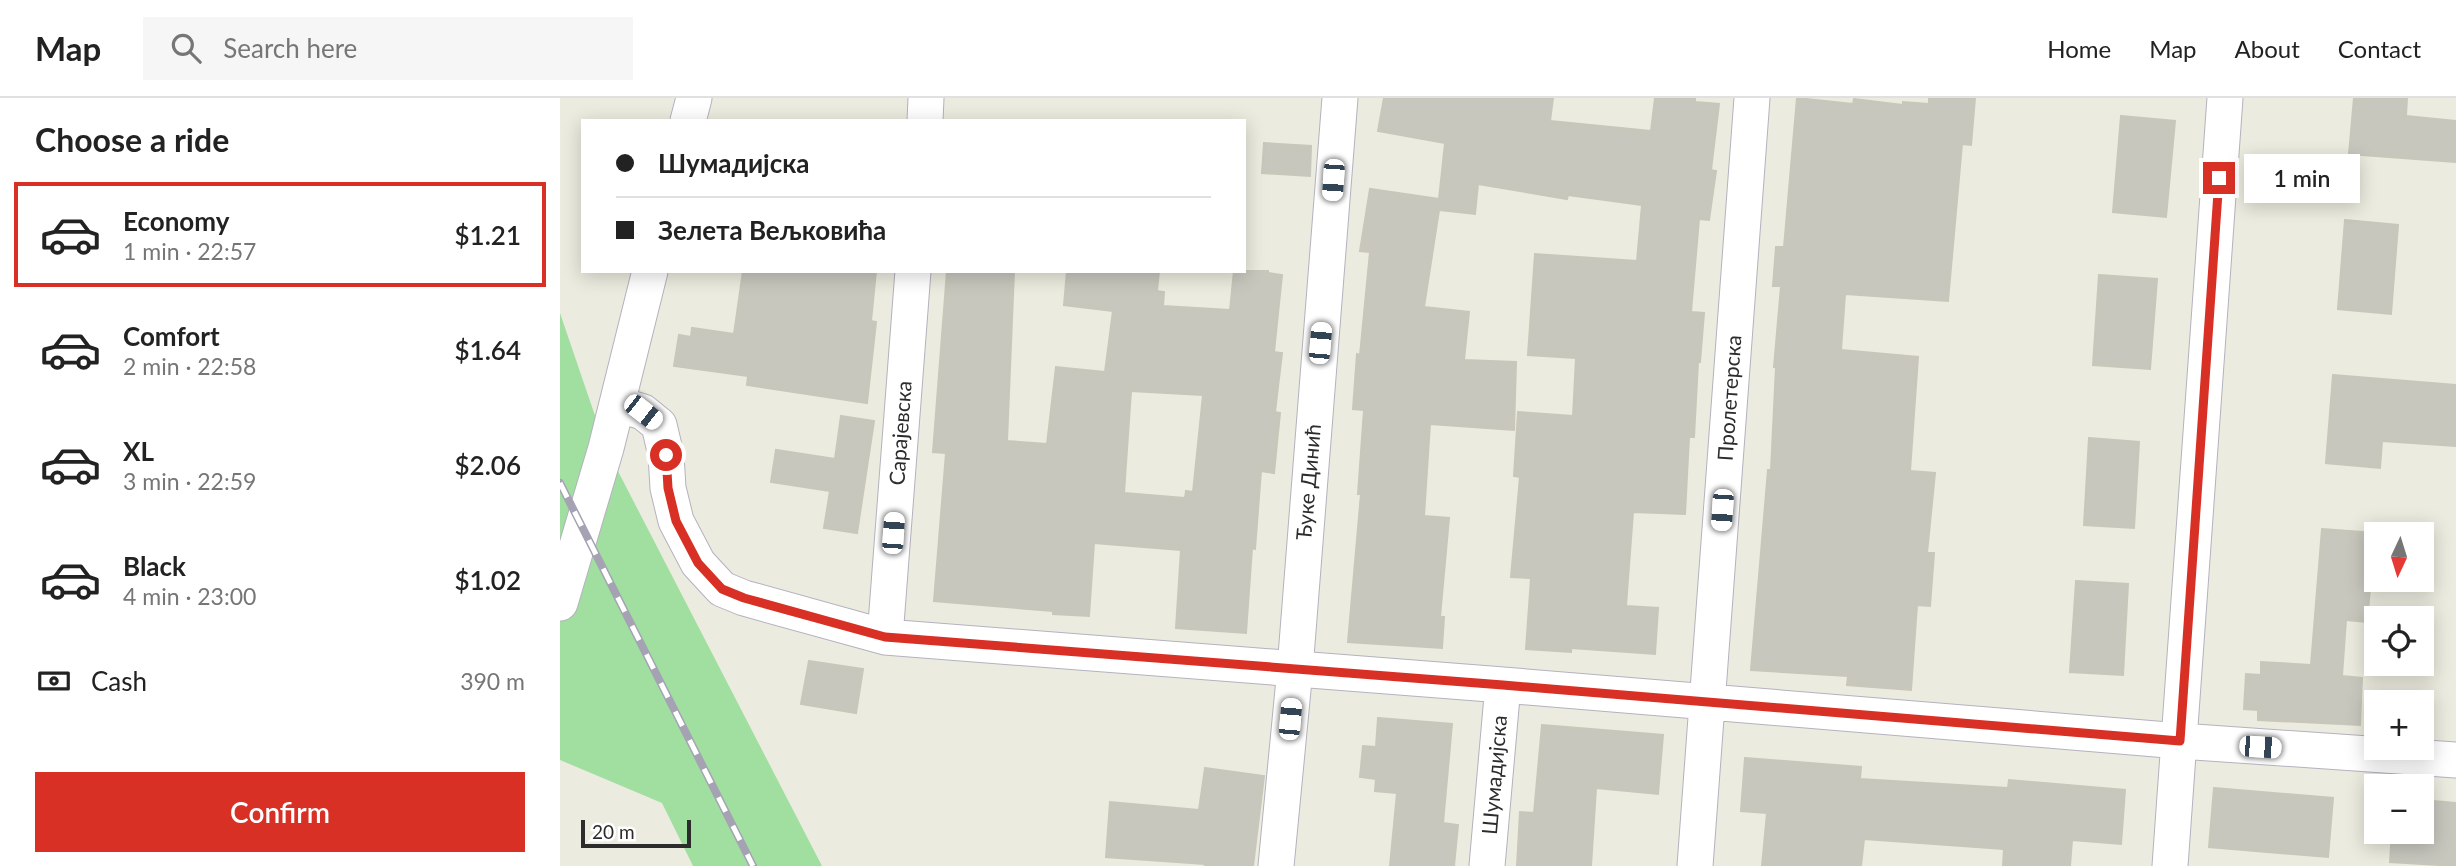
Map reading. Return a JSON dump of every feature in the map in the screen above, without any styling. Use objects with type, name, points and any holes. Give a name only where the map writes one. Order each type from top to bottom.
[{"type":"street","points":[[689,119],[694,98]]},
{"type":"street","points":[[925,119],[926,98]]},
{"type":"street","name":"Ђуке Динић","points":[[1276,866],[1340,98]]},
{"type":"street","name":"Пролетерска","points":[[1695,866],[1752,98]]},
{"type":"street","points":[[2170,866],[2225,98]]},
{"type":"street","points":[[560,603],[617,404],[650,273]]},
{"type":"street","name":"Сарајевска","points":[[885,637],[913,273]]},
{"type":"street","name":"Шумадијска","points":[[617,404],[643,412],[659,425],[666,455],[668,488],[676,521],[698,563],[722,589],[744,598],[885,637],[2180,741],[2456,760]]},
{"type":"street","name":"Шумадијска","points":[[1487,866],[1503,685]]},
{"type":"green space","points":[[560,313],[606,448],[822,866],[693,866],[662,803],[560,760]]},
{"type":"building","points":[[1384,98],[1553,98],[1550,121],[1651,131],[1655,98],[1695,98],[1695,102],[1719,104],[1711,170],[1716,171],[1709,220],[1699,219],[1691,312],[1704,313],[1694,437],[1689,437],[1685,514],[1633,512],[1626,606],[1658,608],[1655,654],[1571,648],[1571,652],[1526,649],[1531,578],[1511,577],[1520,477],[1514,476],[1518,412],[1573,416],[1576,358],[1528,355],[1535,254],[1637,261],[1642,205],[1568,195],[1567,199],[1478,184],[1475,214],[1439,210],[1424,307],[1469,312],[1464,360],[1516,362],[1514,430],[1430,424],[1424,516],[1449,518],[1440,617],[1444,617],[1442,648],[1348,642],[1361,494],[1358,494],[1364,410],[1353,409],[1370,252],[1360,251],[1370,189],[1439,199],[1445,143],[1378,131]]},
{"type":"building","points":[[1797,98],[1853,104],[1854,99],[1903,105],[1903,102],[1929,104],[1929,98],[1975,98],[1971,145],[1962,144],[1948,301],[1845,294],[1841,350],[1918,357],[1910,471],[1935,473],[1927,553],[1934,553],[1930,606],[1917,605],[1911,690],[1847,685],[1848,676],[1751,670],[1768,470],[1771,470],[1774,367],[1781,286],[1773,286],[1776,247],[1784,247]]},
{"type":"building","points":[[2354,98],[2407,98],[2406,116],[2456,121],[2456,162],[2349,154]]},
{"type":"building","points":[[2121,116],[2175,121],[2166,217],[2113,212]]},
{"type":"building","points":[[1264,143],[1311,146],[1310,176],[1262,173]]},
{"type":"building","points":[[2345,220],[2398,225],[2391,314],[2338,309]]},
{"type":"building","points":[[1268,271],[1282,275],[1274,352],[1282,353],[1275,412],[1280,413],[1274,473],[1261,471],[1246,633],[1176,628],[1181,550],[1094,543],[1089,616],[934,601],[946,453],[933,452],[947,273],[1014,273],[1007,441],[1047,444],[1056,367],[1105,372],[1113,311],[1064,305],[1067,273],[1159,273],[1157,291],[1164,292],[1163,306],[1230,310],[1234,273]],"holes":[[[1131,391],[1203,395],[1193,492],[1186,491],[1185,498],[1124,493]]]},
{"type":"building","points":[[743,273],[876,273],[871,321],[876,322],[867,403],[747,385],[748,376],[674,366],[679,335],[691,337],[692,328],[734,334]]},
{"type":"building","points":[[2099,275],[2157,279],[2150,369],[2093,365]]},
{"type":"building","points":[[2333,375],[2456,385],[2456,446],[2382,441],[2380,468],[2326,463]]},
{"type":"building","points":[[841,416],[874,421],[857,533],[824,528],[830,491],[771,482],[776,450],[835,459]]},
{"type":"building","points":[[2089,438],[2139,442],[2134,528],[2084,525]]},
{"type":"building","points":[[2322,529],[2364,532],[2364,592],[2370,592],[2368,606],[2364,606],[2364,622],[2346,620],[2342,676],[2362,678],[2360,725],[2258,720],[2258,710],[2244,709],[2246,674],[2261,675],[2261,662],[2311,665]]},
{"type":"building","points":[[2076,581],[2128,584],[2123,675],[2070,672]]},
{"type":"building","points":[[809,661],[863,669],[856,713],[801,704]]},
{"type":"building","points":[[1378,718],[1452,724],[1443,823],[1458,825],[1454,866],[1390,866],[1397,793],[1375,791],[1376,779],[1360,777],[1363,746],[1376,747]]},
{"type":"building","points":[[1542,725],[1663,735],[1658,794],[1596,788],[1591,866],[1517,866],[1520,812],[1534,813]]},
{"type":"building","points":[[1745,758],[1861,767],[1860,779],[2008,788],[2009,780],[2125,790],[2121,844],[2072,840],[2070,866],[2003,866],[2004,849],[1864,839],[1861,866],[1762,866],[1767,813],[1741,811]]},
{"type":"building","points":[[1205,768],[1264,776],[1253,866],[1205,866],[1106,857],[1110,802],[1199,810]]},
{"type":"building","points":[[2214,788],[2333,798],[2328,857],[2209,847]]},
{"type":"building","points":[[2434,801],[2456,803],[2456,866],[2390,862],[2391,844],[2434,844]]},
{"type":"railway","points":[[560,483],[753,866]]},
{"type":"route","points":[[666,455],[668,488],[676,521],[698,563],[722,589],[744,598],[885,637],[2180,741],[2219,178]]}]
